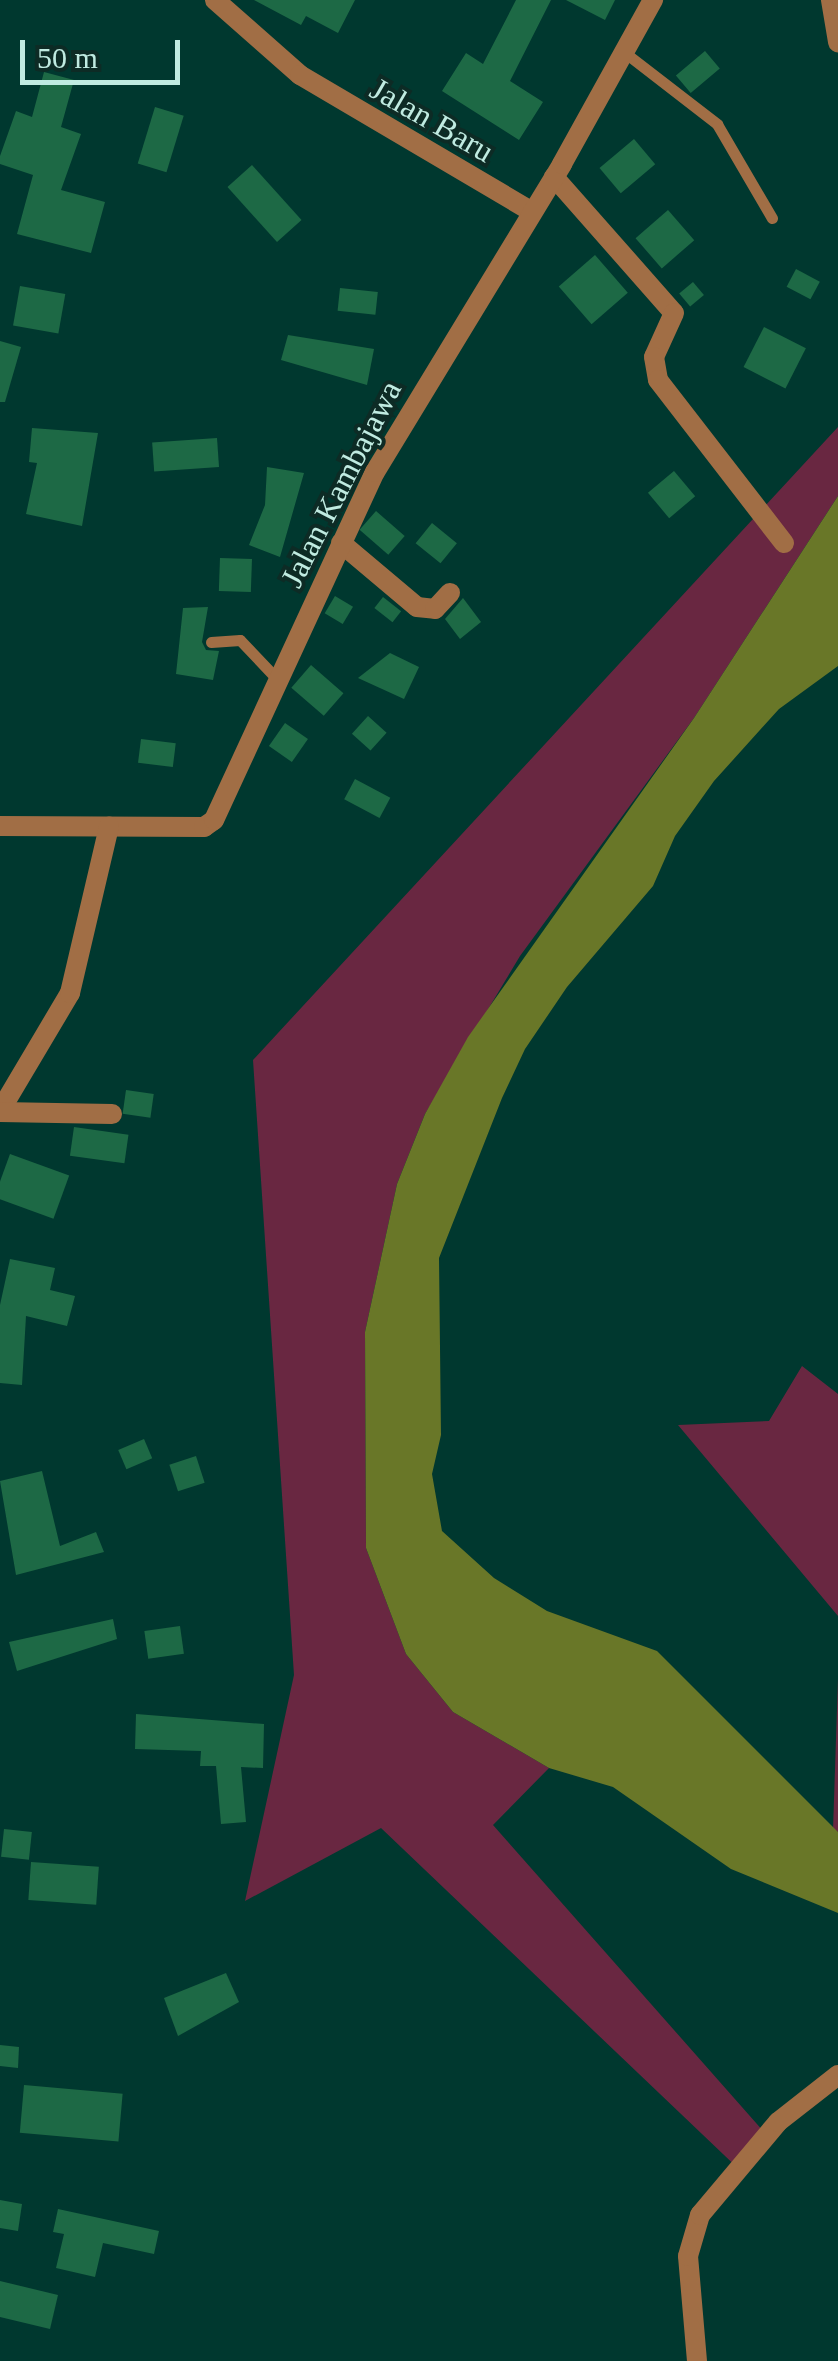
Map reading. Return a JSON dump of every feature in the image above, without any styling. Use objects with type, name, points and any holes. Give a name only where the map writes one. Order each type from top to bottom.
[{"type":"street","name":"Jalan Baru","points":[[214,0],[300,75],[531,211]]},
{"type":"street","name":"Jalan Kambajawa","points":[[0,826],[204,828],[214,820],[386,452],[554,176],[652,0]]},
{"type":"street","points":[[830,0],[838,42]]},
{"type":"street","points":[[554,176],[674,312],[654,357],[658,380],[784,543]]},
{"type":"street","points":[[341,543],[417,607],[435,609],[450,593]]},
{"type":"street","points":[[109,827],[70,993],[0,1112],[112,1114]]},
{"type":"street","points":[[697,2361],[688,2256],[700,2215],[778,2122],[838,2075]]},
{"type":"lane","points":[[624,52],[717,124],[772,218]]},
{"type":"lane","points":[[211,642],[240,640],[278,680]]},
{"type":"shaded area","points":[[838,427],[838,496],[694,718],[520,956],[425,1114],[397,1184],[365,1332],[366,1548],[406,1654],[453,1712],[549,1768],[493,1825],[772,2141],[745,2175],[381,1828],[245,1901],[294,1675],[253,1060]]},
{"type":"shaded area","points":[[838,496],[838,666],[779,709],[714,781],[675,836],[653,886],[567,987],[525,1049],[502,1098],[439,1258],[441,1435],[432,1474],[442,1531],[494,1578],[547,1611],[657,1651],[838,1832],[838,1913],[731,1869],[613,1787],[549,1768],[453,1712],[406,1654],[366,1548],[365,1332],[397,1184],[425,1114],[468,1037],[694,718]]},
{"type":"shaded area","points":[[802,1366],[838,1394],[838,1616],[678,1425],[769,1421]]},
{"type":"shaded area","points":[[838,1679],[838,1832],[833,1830]]},
{"type":"building","points":[[254,0],[355,0],[338,33],[306,16],[301,25]]},
{"type":"building","points":[[516,0],[551,0],[510,81],[543,102],[519,140],[442,91],[466,53],[483,64]]},
{"type":"building","points":[[566,0],[615,0],[605,20]]},
{"type":"building","points":[[705,51],[720,69],[691,93],[676,75]]},
{"type":"building","points":[[44,72],[74,80],[61,127],[81,134],[61,190],[105,202],[91,253],[17,234],[33,175],[0,164],[0,156],[16,111],[32,117]]},
{"type":"building","points":[[155,107],[184,116],[166,172],[138,163]]},
{"type":"building","points":[[634,139],[655,164],[621,193],[600,168]]},
{"type":"building","points":[[252,165],[302,220],[277,242],[227,187]]},
{"type":"building","points":[[668,210],[694,240],[662,268],[636,238]]},
{"type":"building","points":[[595,255],[628,293],[592,324],[559,286]]},
{"type":"building","points":[[796,269],[820,282],[810,299],[787,287]]},
{"type":"building","points":[[693,282],[704,295],[690,307],[679,294]]},
{"type":"building","points":[[20,286],[65,294],[58,333],[13,325]]},
{"type":"building","points":[[340,288],[378,292],[375,315],[338,311]]},
{"type":"building","points":[[764,327],[806,348],[785,388],[744,367]]},
{"type":"building","points":[[288,335],[374,349],[367,385],[281,360]]},
{"type":"building","points":[[0,341],[21,347],[5,402],[0,402]]},
{"type":"building","points":[[32,428],[98,433],[82,526],[26,514],[37,463],[29,462]]},
{"type":"building","points":[[217,438],[219,467],[154,471],[152,443]]},
{"type":"building","points":[[267,467],[304,473],[280,557],[249,545],[265,505]]},
{"type":"building","points":[[674,471],[695,496],[669,518],[648,493]]},
{"type":"building","points":[[376,511],[405,536],[388,555],[360,530]]},
{"type":"building","points":[[432,523],[457,543],[441,563],[416,543]]},
{"type":"building","points":[[220,558],[252,559],[251,592],[219,591]]},
{"type":"building","points":[[335,596],[353,607],[343,624],[325,613]]},
{"type":"building","points":[[383,597],[401,611],[393,622],[374,608]]},
{"type":"building","points":[[463,598],[481,622],[460,639],[445,619]]},
{"type":"building","points":[[208,607],[202,642],[206,650],[219,651],[213,680],[176,674],[183,608]]},
{"type":"building","points":[[390,653],[419,667],[404,699],[358,678]]},
{"type":"building","points":[[311,665],[343,693],[324,716],[291,688]]},
{"type":"building","points":[[368,716],[387,733],[371,751],[352,734]]},
{"type":"building","points":[[285,723],[308,739],[292,762],[269,746]]},
{"type":"building","points":[[141,739],[176,743],[173,767],[138,763]]},
{"type":"building","points":[[355,779],[390,798],[380,818],[344,799]]},
{"type":"building","points":[[126,1090],[154,1094],[150,1118],[123,1114]]},
{"type":"building","points":[[74,1127],[128,1135],[124,1163],[70,1156]]},
{"type":"building","points":[[10,1154],[69,1176],[53,1219],[0,1199],[0,1181]]},
{"type":"building","points":[[10,1259],[55,1268],[50,1290],[75,1296],[67,1326],[26,1316],[22,1385],[0,1383],[0,1305]]},
{"type":"building","points":[[144,1439],[152,1458],[126,1469],[118,1450]]},
{"type":"building","points":[[196,1456],[205,1483],[178,1491],[169,1465]]},
{"type":"building","points":[[42,1471],[60,1546],[96,1532],[104,1552],[16,1575],[0,1481]]},
{"type":"building","points":[[113,1619],[117,1639],[17,1671],[9,1642]]},
{"type":"building","points":[[180,1626],[184,1654],[148,1659],[144,1631]]},
{"type":"building","points":[[136,1714],[264,1724],[263,1768],[241,1767],[246,1822],[221,1824],[216,1766],[200,1766],[201,1751],[135,1749]]},
{"type":"building","points":[[4,1829],[32,1832],[29,1860],[1,1857]]},
{"type":"building","points":[[31,1862],[99,1867],[96,1905],[28,1900]]},
{"type":"building","points":[[226,1973],[239,2002],[178,2036],[164,1998]]},
{"type":"building","points":[[0,2045],[19,2047],[18,2068],[0,2066]]},
{"type":"building","points":[[24,2085],[123,2094],[118,2141],[20,2133]]},
{"type":"building","points":[[0,2200],[22,2204],[18,2231],[0,2228]]},
{"type":"building","points":[[58,2209],[159,2231],[154,2254],[103,2243],[95,2277],[56,2268],[64,2234],[53,2232]]},
{"type":"building","points":[[0,2281],[58,2295],[50,2329],[0,2317]]}]
